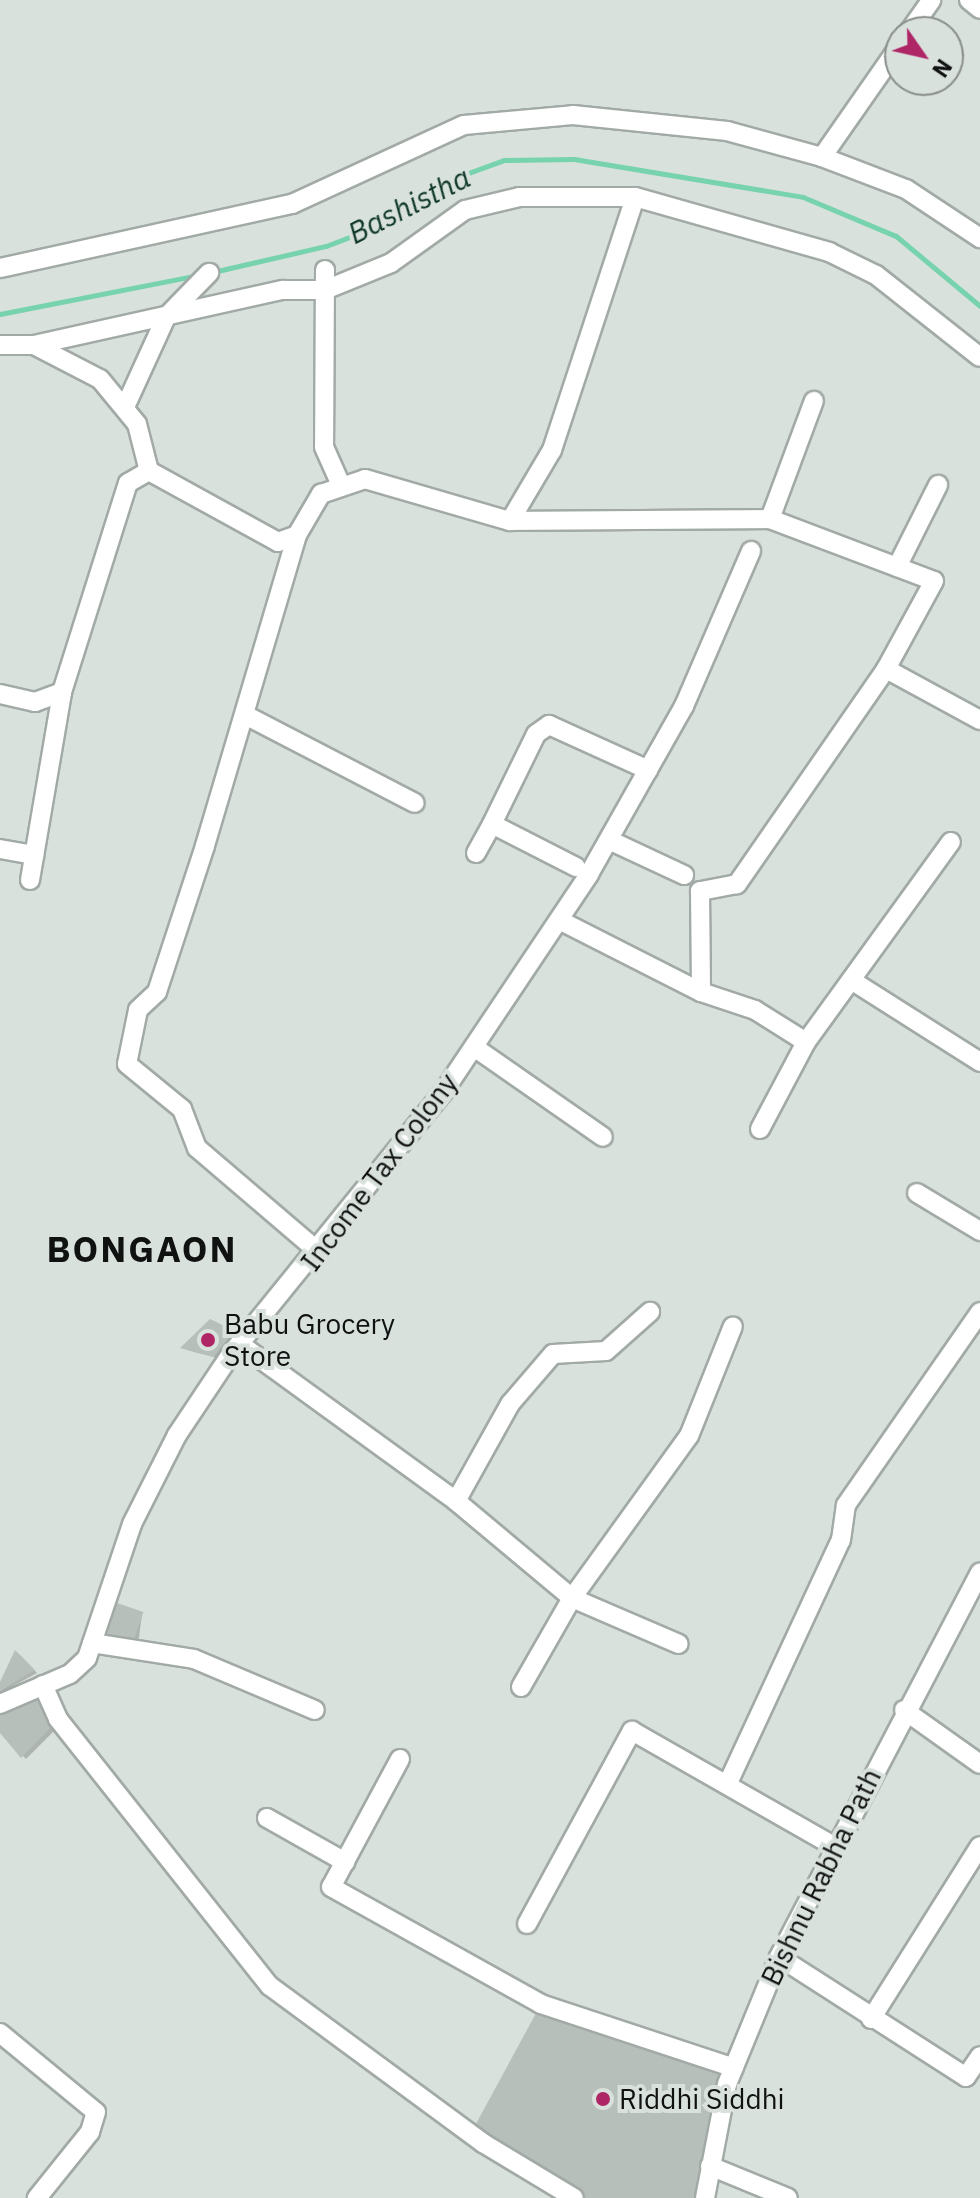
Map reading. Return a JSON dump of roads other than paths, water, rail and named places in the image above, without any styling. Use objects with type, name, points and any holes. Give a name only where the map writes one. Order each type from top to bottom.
[{"type":"street","points":[[969,0],[980,9]]},
{"type":"street","points":[[822,157],[884,68]]},
{"type":"street","points":[[0,268],[292,204],[464,125],[573,115],[727,131],[822,157],[906,189],[980,238]]},
{"type":"street","points":[[0,345],[34,345],[283,290],[325,290],[391,263],[465,210],[519,197],[635,197],[829,252],[876,275],[980,357]]},
{"type":"street","points":[[510,521],[552,450],[635,197]]},
{"type":"street","points":[[325,270],[324,447],[340,483]]},
{"type":"street","points":[[125,407],[166,317],[209,273]]},
{"type":"street","points":[[34,345],[100,379],[125,407],[149,471],[278,542],[297,535]]},
{"type":"street","points":[[770,519],[814,401]]},
{"type":"street","points":[[30,880],[62,692],[128,483],[149,471]]},
{"type":"street","points":[[320,1253],[197,1148],[182,1109],[127,1064],[138,1010],[157,992],[245,715],[297,535],[321,494],[340,483],[365,479],[510,521],[770,519],[934,581],[886,669],[737,884],[700,891],[701,992]]},
{"type":"street","points":[[897,567],[938,485]]},
{"type":"street","name":"Income Tax Colony","points":[[0,1704],[70,1674],[92,1643],[132,1524],[177,1435],[240,1344],[320,1253],[474,1047],[559,920],[648,770],[751,551]]},
{"type":"street","points":[[886,669],[980,720]]},
{"type":"street","points":[[0,694],[35,702],[62,692]]},
{"type":"street","points":[[245,715],[415,803]]},
{"type":"street","points":[[476,853],[536,734],[549,725],[648,770]]},
{"type":"street","points":[[492,824],[576,867]]},
{"type":"street","points":[[609,840],[684,875]]},
{"type":"street","points":[[760,1129],[806,1042],[951,842]]},
{"type":"street","points":[[0,849],[34,855]]},
{"type":"street","points":[[559,920],[701,992],[755,1010],[806,1042]]},
{"type":"street","points":[[851,980],[980,1062]]},
{"type":"street","points":[[474,1047],[603,1137]]},
{"type":"street","points":[[917,1193],[980,1231]]},
{"type":"street","points":[[456,1501],[510,1404],[553,1354],[606,1351],[650,1312]]},
{"type":"street","points":[[728,1783],[841,1540],[846,1505],[980,1312]]},
{"type":"street","points":[[521,1687],[572,1598],[689,1436],[733,1326]]},
{"type":"street","points":[[240,1344],[456,1501],[572,1598],[679,1644]]},
{"type":"street","name":"Bishnu Rabha Path","points":[[705,2198],[734,2068],[779,1957],[904,1710],[980,1572]]},
{"type":"street","points":[[92,1643],[194,1659],[315,1710]]},
{"type":"street","points":[[43,1685],[58,1719],[270,1986],[483,2143],[574,2198]]},
{"type":"street","points":[[904,1710],[980,1764]]},
{"type":"street","points":[[527,1924],[632,1731],[834,1846]]},
{"type":"street","points":[[400,1759],[331,1887],[541,2004],[734,2068]]},
{"type":"street","points":[[267,1818],[345,1862]]},
{"type":"street","points":[[871,2019],[980,1846]]},
{"type":"street","points":[[779,1957],[973,2082],[980,2056]]},
{"type":"street","points":[[0,2033],[96,2112],[90,2132],[37,2198]]},
{"type":"street","points":[[710,2166],[788,2198]]},
{"type":"waterway","name":"Bashistha","points":[[213,272],[326,246],[391,221],[449,180],[504,160],[574,159],[803,197],[896,236],[980,306]]},
{"type":"waterway","name":"Bashistha","points":[[0,314],[199,275]]},
{"type":"place","name":"Babu Grocery Store","points":[[208,1340]]},
{"type":"place","name":"Riddhi Siddhi","points":[[603,2099]]},
{"type":"district","name":"BONGAON","points":[[142,1249]]}]
